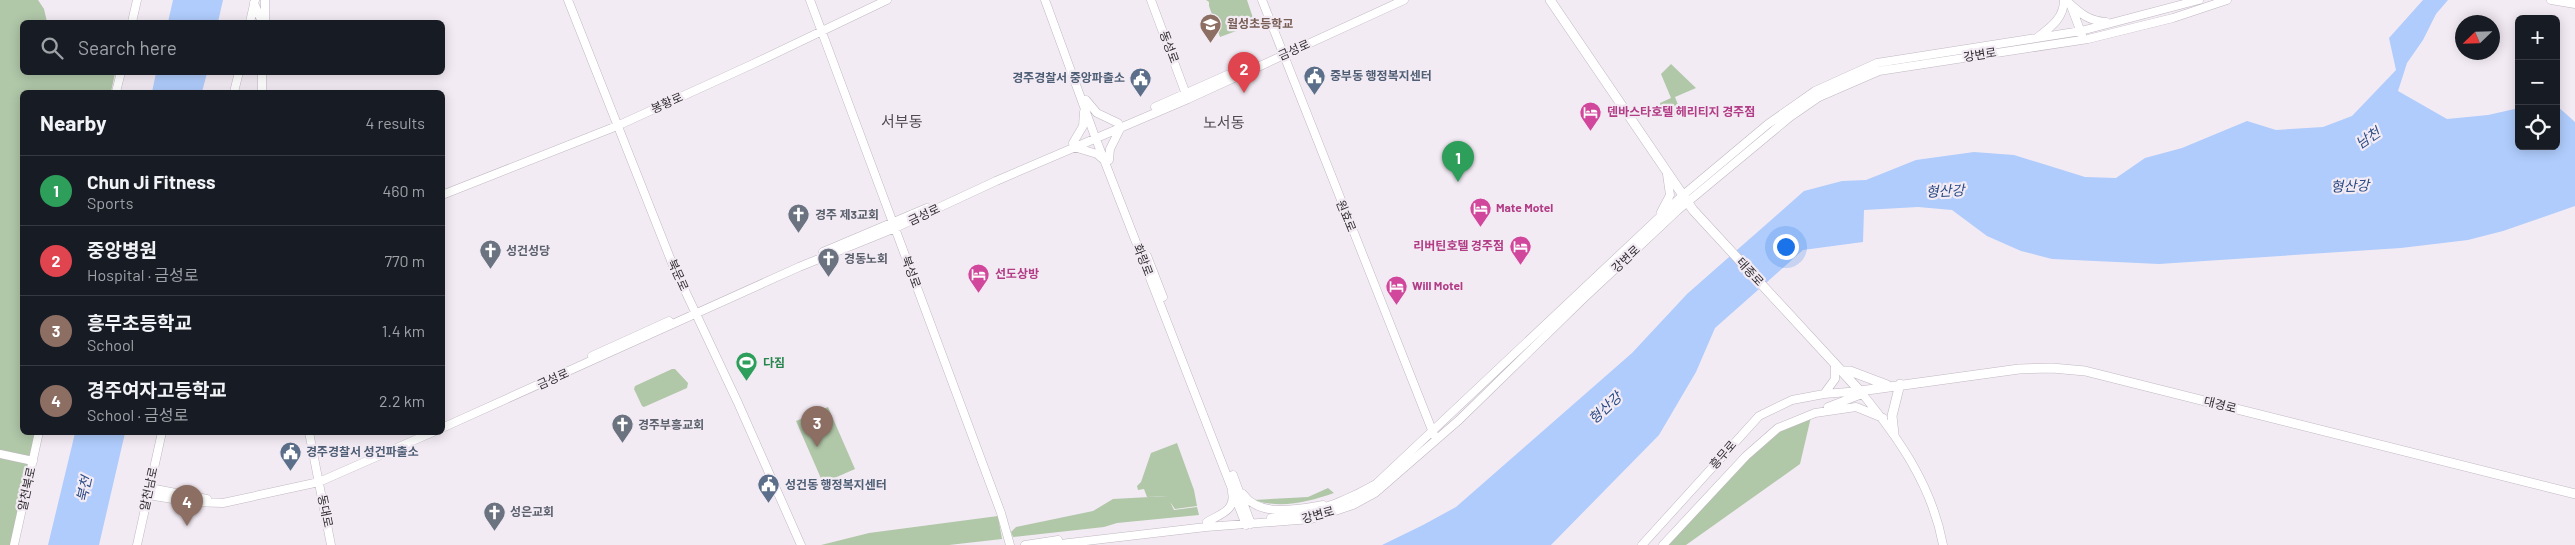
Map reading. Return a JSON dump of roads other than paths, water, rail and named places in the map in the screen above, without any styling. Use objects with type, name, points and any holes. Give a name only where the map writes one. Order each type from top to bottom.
[{"type":"main road","name":"태종로","points":[[1550,0],[1687,203],[1862,392]]},
{"type":"main road","name":"대경로","points":[[1862,392],[1900,384],[2019,369],[2052,368],[2085,371],[2575,494]]},
{"type":"main road","points":[[1842,371],[1850,371],[1890,386]]},
{"type":"main road","points":[[1894,434],[1892,416],[1900,384]]},
{"type":"street","points":[[132,20],[137,0]]},
{"type":"street","points":[[264,20],[265,0]]},
{"type":"street","name":"북문로","points":[[568,0],[617,126],[694,312],[742,412],[801,545]]},
{"type":"street","name":"북성로","points":[[810,0],[1001,513],[1010,545]]},
{"type":"street","name":"봉황로","points":[[445,194],[617,126],[822,32],[887,0]]},
{"type":"street","name":"화랑로","points":[[1044,0],[1248,522]]},
{"type":"street","name":"화랑로","points":[[1049,0],[1064,48]]},
{"type":"street","name":"동성로","points":[[1151,0],[1187,96]]},
{"type":"street","name":"원효로","points":[[1262,0],[1432,432],[1438,439]]},
{"type":"street","name":"금성로","points":[[1282,53],[1393,0]]},
{"type":"street","name":"금성로","points":[[894,225],[1003,173],[1097,135],[1404,0]]},
{"type":"street","name":"강변로","points":[[1026,545],[1207,522],[1310,519],[1375,493],[1438,439],[1582,300],[1687,203],[1817,94],[1864,68],[1904,58],[2081,31],[2199,0]]},
{"type":"street","name":"강변로","points":[[1817,94],[1879,71],[2084,39],[2173,18],[2226,0]]},
{"type":"street","points":[[2551,0],[2575,4]]},
{"type":"street","points":[[254,1],[263,20]]},
{"type":"street","points":[[250,20],[254,1]]},
{"type":"street","points":[[2067,1],[2083,16],[2094,22],[2115,22]]},
{"type":"street","points":[[2067,1],[2084,39]]},
{"type":"street","points":[[2037,38],[2053,27],[2067,1]]},
{"type":"street","points":[[1904,58],[1906,66]]},
{"type":"street","points":[[116,90],[120,75]]},
{"type":"street","points":[[234,90],[238,75]]},
{"type":"street","points":[[262,75],[262,90]]},
{"type":"street","points":[[1085,103],[1097,113],[1120,125],[1107,160],[1073,145],[1083,126],[1085,103]]},
{"type":"street","name":"금성로","points":[[445,422],[996,182],[1073,145]]},
{"type":"street","points":[[1654,222],[1670,195],[1667,174]]},
{"type":"street","name":"강변로","points":[[1052,545],[1248,522],[1310,513],[1336,503],[1348,503],[1376,484],[1654,222],[1687,203]]},
{"type":"street","name":"금성로","points":[[445,427],[694,312]]},
{"type":"street","points":[[1824,394],[1831,387],[1835,379],[1835,364]]},
{"type":"street","name":"흥무로","points":[[1642,545],[1759,416],[1792,400],[1824,394],[1862,392]]},
{"type":"street","name":"흥무로","points":[[1663,545],[1770,433],[1862,392]]},
{"type":"street","name":"태종로","points":[[1862,392],[1883,418],[1917,471],[1928,495],[1943,545]]},
{"type":"street","name":"흥무로","points":[[1814,413],[1856,407],[1883,418]]},
{"type":"street","name":"알천북로","points":[[14,545],[38,435]]},
{"type":"street","name":"알천남로","points":[[137,545],[161,435]]},
{"type":"street","name":"동대로","points":[[309,435],[332,545]]},
{"type":"street","points":[[318,480],[417,435]]},
{"type":"street","points":[[149,491],[191,502],[222,503],[318,480],[426,435]]},
{"type":"street","points":[[0,454],[33,461]]},
{"type":"street","points":[[1231,479],[1249,502],[1264,508],[1293,509],[1336,503]]},
{"type":"street","points":[[1207,522],[1223,515],[1230,508],[1233,498],[1231,479]]},
{"type":"water","points":[[173,0],[223,0],[218,20],[168,20]]},
{"type":"water","points":[[2423,0],[2448,0],[2436,14],[2423,40],[2407,63],[2398,91],[2447,119],[2488,115],[2515,109],[2515,150],[2560,150],[2560,109],[2575,122],[2575,206],[2503,231],[2468,240],[2401,248],[2159,264],[2052,259],[2021,251],[1987,236],[1952,210],[1918,207],[1864,210],[1863,242],[1803,250],[1715,328],[1696,372],[1659,435],[1551,545],[1382,545],[1456,507],[1632,353],[1687,294],[1804,191],[1842,181],[1866,180],[1916,160],[1974,152],[2014,155],[2085,177],[2116,178],[2145,158],[2182,148],[2247,121],[2276,130],[2323,127],[2352,116],[2396,70],[2389,38]]},
{"type":"water","points":[[155,75],[206,75],[203,90],[152,90]]},
{"type":"water","name":"북천","points":[[75,435],[125,435],[99,545],[48,545]]},
{"type":"place","name":"월성초등학교","points":[[1211,43]]},
{"type":"place","name":"중앙병원","points":[[1244,93]]},
{"type":"place","name":"중부동 행정복지센터","points":[[1314,95]]},
{"type":"place","name":"경주경찰서 중앙파출소","points":[[1141,97]]},
{"type":"place","name":"덴바스타호텔 헤리티지 경주점","points":[[1591,131]]},
{"type":"place","name":"Chun Ji Fitness","points":[[1458,182]]},
{"type":"place","name":"Mate Motel","points":[[1480,227]]},
{"type":"place","name":"경주 제3교회","points":[[799,234]]},
{"type":"place","name":"리버틴호텔 경주점","points":[[1520,265]]},
{"type":"place","name":"성건성당","points":[[490,270]]},
{"type":"place","name":"경동노회","points":[[828,278]]},
{"type":"place","name":"선도상방","points":[[979,293]]},
{"type":"place","name":"Will Motel","points":[[1396,305]]},
{"type":"place","name":"다짐","points":[[747,382]]},
{"type":"place","name":"경주부흥교회","points":[[622,444]]},
{"type":"place","name":"흥무초등학교","points":[[817,447]]},
{"type":"place","name":"경주경찰서 성건파출소","points":[[290,471]]},
{"type":"place","name":"성건동 행정복지센터","points":[[769,504]]},
{"type":"place","name":"경주여자고등학교","points":[[187,526]]},
{"type":"place","name":"성은교회","points":[[494,531]]},
{"type":"district","name":"서부동","points":[[902,122]]},
{"type":"district","name":"노서동","points":[[1224,123]]},
{"type":"water label","name":"남천","points":[[2368,138]]},
{"type":"water label","name":"형산강","points":[[2350,186]]},
{"type":"water label","name":"형산강","points":[[1945,191]]},
{"type":"water label","name":"형산강","points":[[1605,408]]}]
